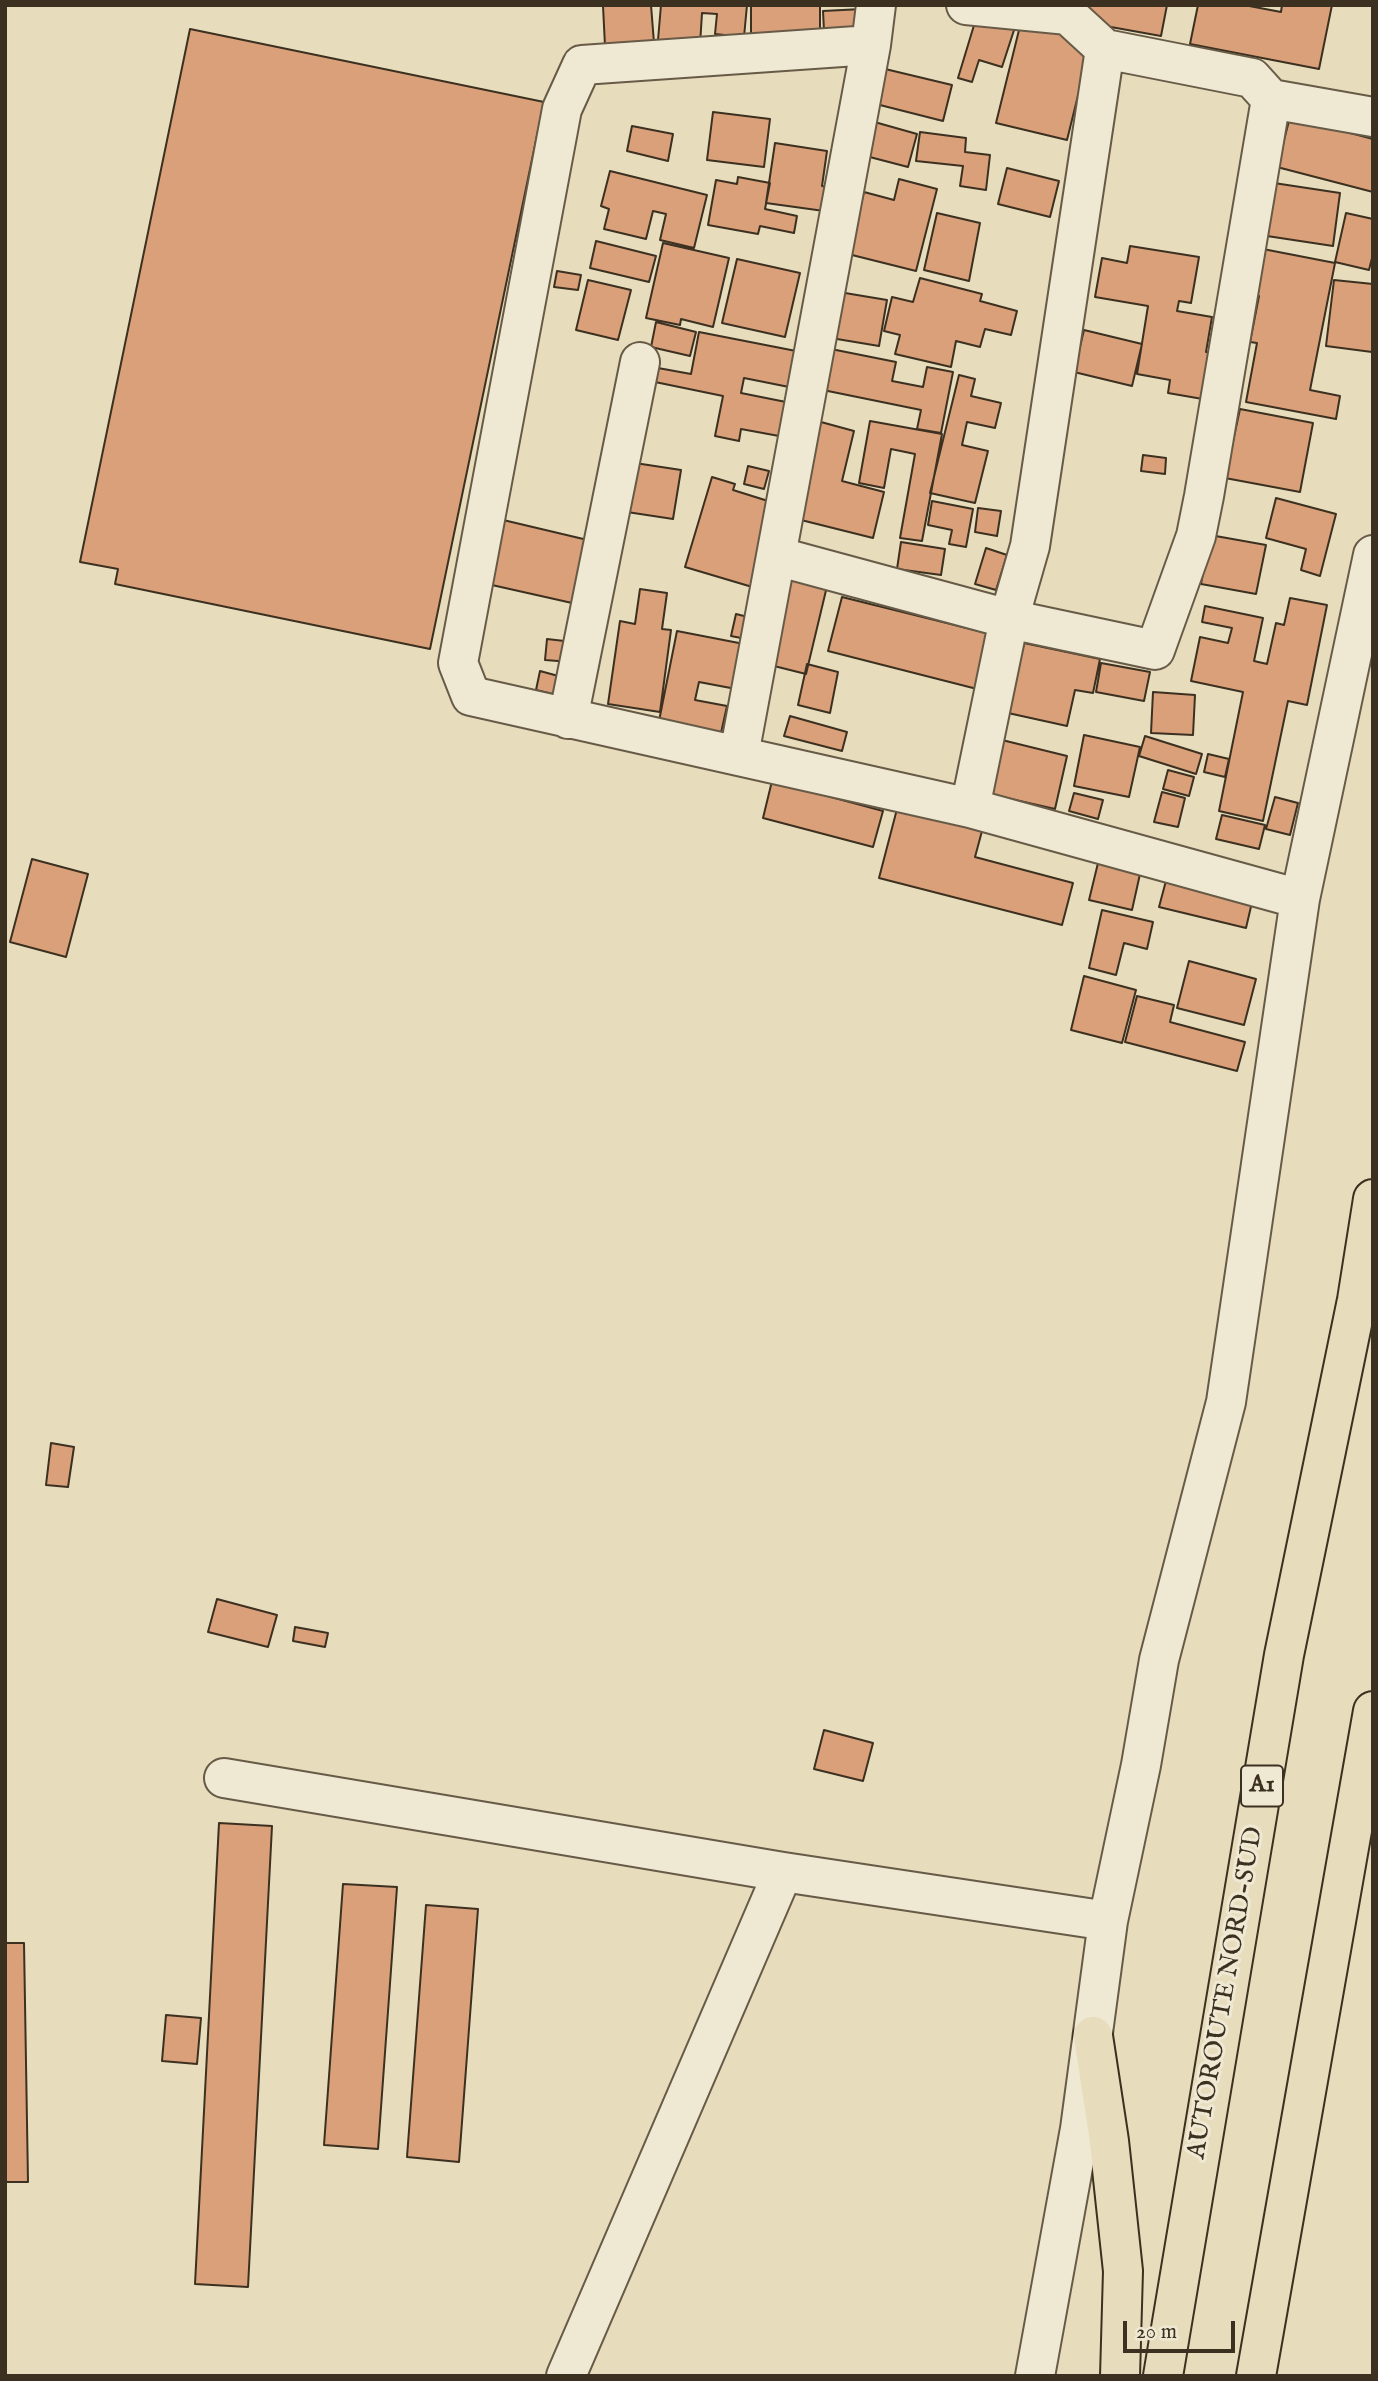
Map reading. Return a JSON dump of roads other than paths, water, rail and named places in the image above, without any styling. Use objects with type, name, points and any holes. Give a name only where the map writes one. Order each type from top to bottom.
[{"type":"highway","name":"AUTOROUTE NORD-SUD","points":[[1163,2376],[1284,1655],[1354,1313],[1373,1199]]},
{"type":"highway","points":[[1256,2376],[1373,1711]]},
{"type":"highway","points":[[1093,2036],[1109,2141],[1123,2271],[1120,2376]]},
{"type":"street","points":[[739,755],[871,45],[876,5]]},
{"type":"street","points":[[966,5],[1068,15],[1105,49],[1252,78],[1271,99],[1373,117]]},
{"type":"street","points":[[871,45],[582,65],[562,109],[458,663],[471,696],[970,808],[1300,899]]},
{"type":"street","points":[[970,808],[1009,619],[1030,546],[1105,49]]},
{"type":"street","points":[[776,556],[1009,619],[1156,650],[1196,536],[1271,99]]},
{"type":"street","points":[[568,719],[640,362]]},
{"type":"street","points":[[1035,2376],[1080,2129],[1108,1921],[1141,1765],[1159,1660],[1226,1402],[1300,899],[1373,555]]},
{"type":"street","points":[[224,1778],[783,1872],[1108,1921]]},
{"type":"street","points":[[566,2376],[783,1872]]}]
